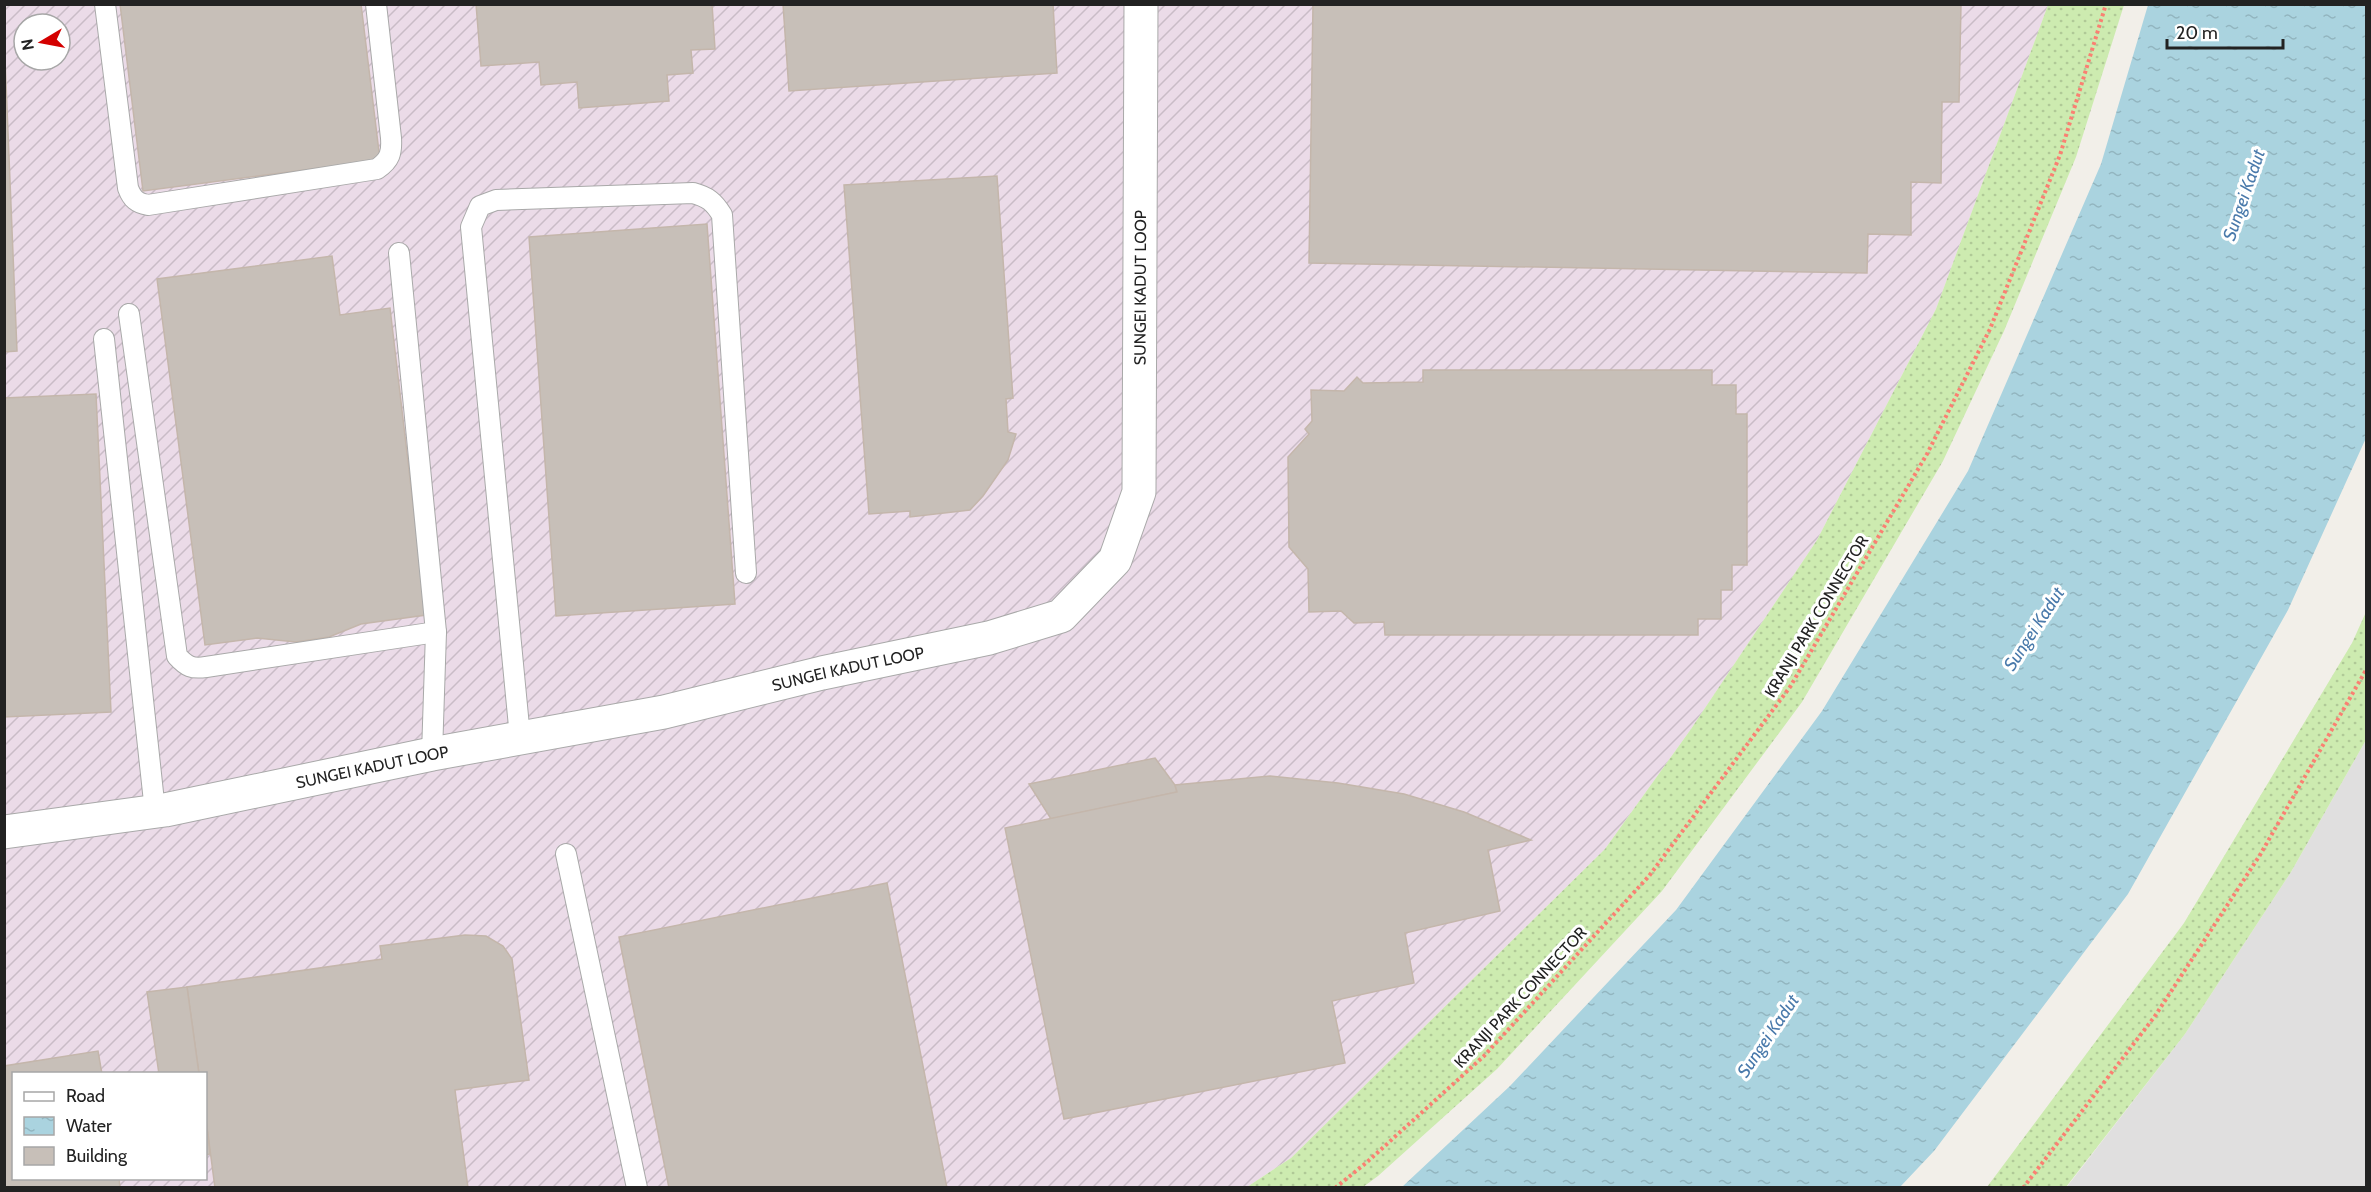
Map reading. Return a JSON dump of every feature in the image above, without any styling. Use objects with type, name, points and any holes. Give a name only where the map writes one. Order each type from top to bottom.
[{"type":"street","name":"SUNGEI KADUT LOOP","points":[[4,832],[155,811],[279,788],[432,754],[664,712],[822,673],[988,638],[1061,616],[1115,560],[1140,492],[1141,4]]},
{"type":"lane","points":[[105,4],[128,188],[130,196],[139,204],[148,205],[377,169],[388,162],[391,138],[376,4]]},
{"type":"lane","points":[[520,737],[471,227],[480,206],[496,200],[693,193],[705,196],[714,202],[722,214],[746,573]]},
{"type":"lane","points":[[399,253],[436,632],[432,754]]},
{"type":"lane","points":[[129,314],[177,656],[185,665],[193,669],[436,632]]},
{"type":"lane","points":[[104,339],[155,811]]},
{"type":"lane","points":[[566,854],[637,1188]]},
{"type":"path","name":"KRANJI PARK CONNECTOR","points":[[1335,1188],[1366,1163],[1484,1056],[1649,876],[1790,687],[1927,454],[1990,329],[2060,154],[2106,4]]},
{"type":"path","points":[[2022,1188],[2161,1006],[2260,855],[2367,670]]},
{"type":"shaded area","points":[[5,5],[2048,5],[1936,309],[1817,540],[1691,729],[1605,849],[1291,1158],[1247,1187],[5,1188]]},
{"type":"shaded area","points":[[2366,740],[2366,1187],[2066,1188],[2185,1034],[2291,872]]},
{"type":"green space","points":[[2048,5],[2124,5],[2076,157],[2004,331],[1943,461],[1802,702],[1662,891],[1497,1069],[1378,1176],[1363,1187],[1247,1187],[1291,1158],[1605,849],[1691,729],[1817,540],[1936,309]]},
{"type":"green space","points":[[2366,612],[2366,740],[2291,872],[2185,1034],[2066,1187],[1987,1187],[2184,923],[2352,643]]},
{"type":"water","name":"Sungei Kadut","points":[[2148,5],[2366,5],[2366,438],[2288,610],[2128,894],[1934,1151],[1900,1187],[1402,1187],[1510,1086],[1676,910],[1822,711],[1968,471],[2101,164]]},
{"type":"building","points":[[120,4],[361,4],[380,160],[143,191]]},
{"type":"building","points":[[476,4],[712,4],[715,49],[691,50],[693,73],[667,75],[669,101],[579,108],[577,82],[541,85],[539,62],[481,66]]},
{"type":"building","points":[[783,4],[1053,4],[1057,73],[789,91]]},
{"type":"building","points":[[1313,4],[1961,4],[1959,102],[1942,102],[1941,183],[1911,182],[1911,235],[1868,234],[1867,273],[1309,263]]},
{"type":"building","points":[[4,35],[17,351],[4,352]]},
{"type":"building","points":[[997,176],[1013,398],[1006,399],[1008,432],[1016,434],[1008,460],[983,496],[970,510],[910,517],[910,511],[869,514],[844,185]]},
{"type":"building","points":[[707,224],[735,604],[556,616],[529,237]]},
{"type":"building","points":[[332,256],[340,315],[390,308],[426,615],[361,624],[329,637],[296,642],[257,638],[205,645],[157,279]]},
{"type":"building","points":[[1423,370],[1712,370],[1712,385],[1736,385],[1736,414],[1747,414],[1747,565],[1732,565],[1732,590],[1721,590],[1721,619],[1698,619],[1698,635],[1385,635],[1384,622],[1354,623],[1341,611],[1309,612],[1308,569],[1289,547],[1288,457],[1309,434],[1305,429],[1312,421],[1311,390],[1344,391],[1357,377],[1363,383],[1423,382]]},
{"type":"building","points":[[96,394],[111,712],[4,717],[4,398]]},
{"type":"building","points":[[1155,758],[1175,785],[1177,792],[1051,819],[1029,784]]},
{"type":"building","points":[[1270,776],[1338,783],[1404,794],[1464,812],[1531,840],[1488,850],[1500,911],[1405,933],[1414,983],[1332,1001],[1345,1063],[1064,1119],[1005,828],[1177,792],[1175,785]]},
{"type":"building","points":[[887,883],[947,1188],[669,1188],[619,937]]},
{"type":"building","points":[[465,935],[486,936],[503,946],[512,959],[529,1080],[455,1090],[468,1188],[215,1188],[207,1127],[207,1072],[199,1072],[187,987],[382,959],[380,946]]},
{"type":"building","points":[[187,987],[199,1072],[159,1072],[147,992]]},
{"type":"building","points":[[98,1051],[102,1072],[12,1072],[12,1180],[119,1180],[120,1188],[4,1188],[4,1066]]},
{"type":"building","points":[[207,1128],[210,1154],[207,1155]]}]
